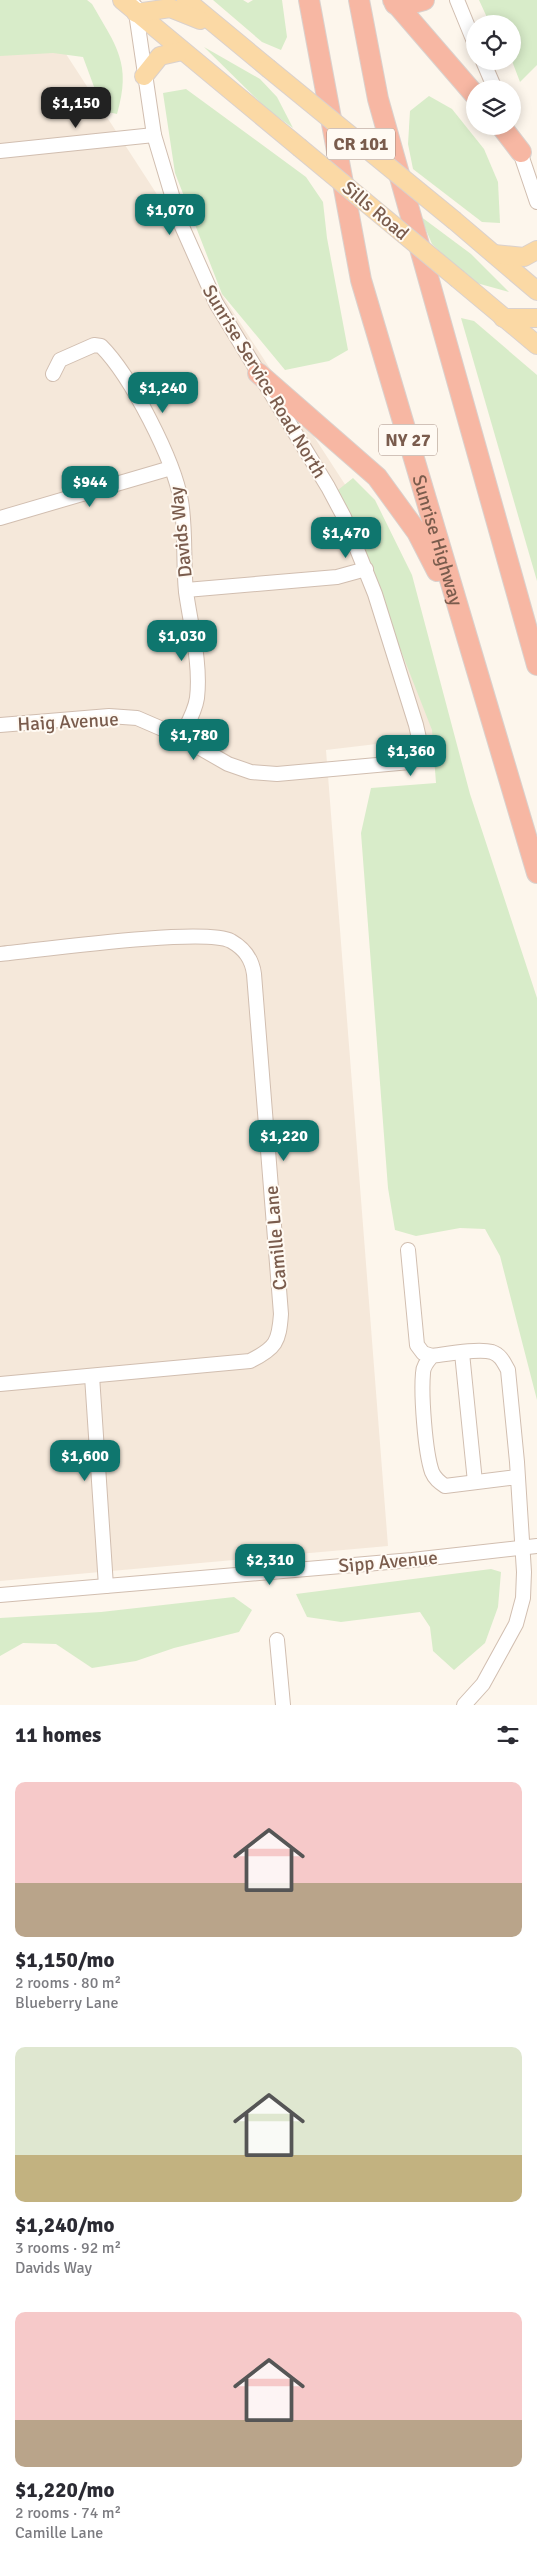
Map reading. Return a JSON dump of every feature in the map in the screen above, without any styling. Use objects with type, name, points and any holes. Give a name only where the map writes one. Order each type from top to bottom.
[{"type":"highway","name":"Sunrise Highway","points":[[309,0],[361,280],[537,873]]},
{"type":"highway","points":[[359,0],[378,99],[537,665]]},
{"type":"highway","points":[[394,2],[410,4],[424,0]]},
{"type":"highway","points":[[394,2],[466,85]]},
{"type":"highway","points":[[508,135],[521,152]]},
{"type":"highway","points":[[258,373],[377,477],[417,532],[458,612]]},
{"type":"main road","name":"Sills Road","points":[[122,0],[135,6],[182,51],[537,345]]},
{"type":"main road","name":"CR 101","points":[[186,0],[455,221],[537,291]]},
{"type":"main road","points":[[135,6],[170,8],[221,29]]},
{"type":"main road","points":[[144,76],[160,56],[182,51]]},
{"type":"main road","points":[[494,254],[524,257],[537,250]]},
{"type":"main road","points":[[503,318],[537,318]]},
{"type":"street","points":[[457,0],[466,22]]},
{"type":"street","name":"Sunrise Service Road North","points":[[135,6],[154,134],[170,194],[192,251],[216,303],[328,487],[366,569],[416,725],[421,747],[420,756]]},
{"type":"street","points":[[0,151],[154,134]]},
{"type":"street","points":[[514,135],[537,202]]},
{"type":"street","name":"Davids Way","points":[[53,374],[60,360],[94,345],[102,346],[144,408],[171,468],[181,500],[186,590],[198,671],[197,698],[193,712],[181,737]]},
{"type":"street","points":[[0,518],[171,468]]},
{"type":"street","points":[[186,590],[337,577],[366,569]]},
{"type":"street","name":"Haig Avenue","points":[[0,725],[108,716],[137,718],[181,737],[228,764],[251,772],[276,774],[410,762],[420,756]]},
{"type":"street","name":"Camille Lane","points":[[0,954],[177,937],[213,937],[230,940],[246,952],[252,962],[282,1314],[280,1336],[269,1352],[250,1361],[0,1384]]},
{"type":"street","points":[[408,1250],[417,1345],[423,1354],[432,1356],[492,1352],[502,1358],[508,1370],[523,1548],[524,1586],[516,1624],[483,1684],[464,1705]]},
{"type":"street","points":[[462,1353],[475,1482]]},
{"type":"street","points":[[432,1356],[426,1363],[423,1372],[423,1389],[429,1459],[433,1474],[438,1482],[445,1486],[517,1477]]},
{"type":"street","points":[[92,1376],[106,1586]]},
{"type":"street","name":"Sipp Avenue","points":[[0,1594],[412,1560],[537,1546]]},
{"type":"street","points":[[276,1640],[283,1705]]},
{"type":"shaded area","points":[[0,0],[31,0],[381,540],[444,736],[326,750],[388,1546],[0,1581]]},
{"type":"green space","points":[[0,0],[87,0],[92,4],[114,44],[122,68],[123,81],[117,114],[103,111],[83,57],[53,53],[0,56]]},
{"type":"green space","points":[[213,0],[243,0],[248,3],[253,0],[282,0],[287,37],[281,50],[262,42]]},
{"type":"green space","points":[[479,0],[537,0],[537,65],[521,81],[515,70],[521,70],[521,15],[486,15]]},
{"type":"green space","points":[[204,47],[260,79],[277,97],[293,128],[267,109]]},
{"type":"green space","points":[[186,89],[306,177],[323,202],[327,238],[348,350],[329,361],[285,370],[222,294],[175,173],[163,93]]},
{"type":"green space","points":[[429,96],[452,109],[466,126],[466,135],[473,135],[484,149],[498,182],[500,223],[482,222],[413,169],[408,144],[410,111]]},
{"type":"green space","points":[[420,216],[471,254],[509,292],[473,282],[432,244]]},
{"type":"green space","points":[[461,318],[474,321],[537,375],[537,581]]},
{"type":"green space","points":[[353,478],[375,500],[412,575],[470,794],[537,998],[537,1400],[500,1256],[485,1229],[460,1228],[416,1236],[395,1230],[388,1188],[361,833],[371,788],[436,783],[432,730],[338,490]]},
{"type":"green space","points":[[491,1569],[501,1572],[498,1607],[485,1643],[454,1670],[433,1651],[430,1627],[420,1612],[341,1622],[307,1617],[296,1594]]},
{"type":"green space","points":[[234,1597],[252,1610],[239,1632],[174,1648],[136,1661],[92,1668],[56,1644],[23,1643],[0,1656],[0,1618],[101,1612]]}]
